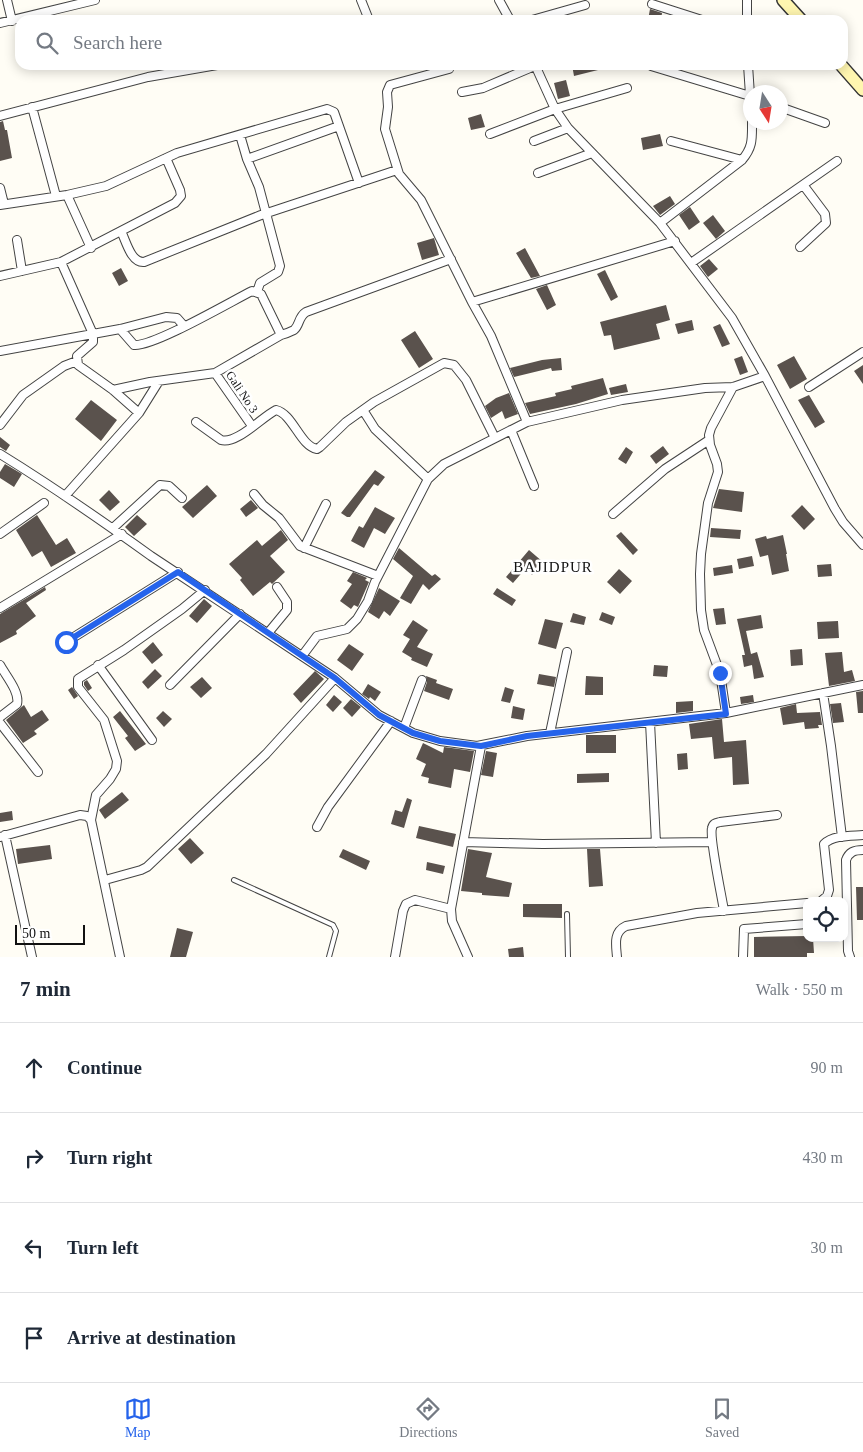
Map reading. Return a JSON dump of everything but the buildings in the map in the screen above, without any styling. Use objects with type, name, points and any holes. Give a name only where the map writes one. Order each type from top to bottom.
[{"type":"street","points":[[7,0],[12,21]]},
{"type":"street","points":[[36,15],[95,0]]},
{"type":"street","points":[[361,0],[367,15]]},
{"type":"street","points":[[499,0],[507,15]]},
{"type":"street","points":[[746,0],[747,15]]},
{"type":"street","points":[[783,0],[796,15]]},
{"type":"street","points":[[652,4],[686,15]]},
{"type":"street","points":[[550,15],[585,5]]},
{"type":"street","points":[[0,23],[15,20]]},
{"type":"street","points":[[0,116],[148,77],[188,70]]},
{"type":"street","points":[[445,70],[390,85],[388,88],[385,129],[397,170],[401,178],[421,200],[452,259],[472,302],[491,336],[527,422]]},
{"type":"street","points":[[462,92],[483,88],[524,70]]},
{"type":"street","points":[[538,70],[555,109],[568,128],[660,223],[732,318],[766,376],[835,509],[843,522],[863,545]]},
{"type":"street","points":[[665,70],[743,93]]},
{"type":"street","points":[[748,70],[749,85]]},
{"type":"street","points":[[845,70],[863,90]]},
{"type":"street","points":[[490,134],[555,109],[627,88]]},
{"type":"street","points":[[32,107],[56,196]]},
{"type":"street","points":[[0,188],[2,205],[68,195],[106,186],[177,153],[327,109],[334,112],[359,183]]},
{"type":"street","points":[[788,110],[825,123]]},
{"type":"street","points":[[247,159],[339,126]]},
{"type":"street","points":[[534,141],[568,128]]},
{"type":"street","points":[[660,223],[742,160],[750,150],[752,130]]},
{"type":"street","points":[[240,135],[267,213],[280,270],[260,282],[257,292]]},
{"type":"street","points":[[671,141],[742,160]]},
{"type":"street","points":[[538,173],[592,153]]},
{"type":"street","points":[[0,276],[61,262],[180,200],[180,190],[166,158]]},
{"type":"street","points":[[691,263],[804,186],[837,161]]},
{"type":"street","points":[[121,231],[134,258],[144,262],[267,213],[397,170]]},
{"type":"street","points":[[800,247],[826,223],[825,214],[804,186]]},
{"type":"street","points":[[68,195],[91,248]]},
{"type":"street","points":[[17,240],[22,271]]},
{"type":"street","points":[[472,302],[675,241]]},
{"type":"street","points":[[113,390],[215,373],[295,329],[299,319],[306,312],[452,259]]},
{"type":"street","points":[[61,262],[80,301],[93,334],[92,342],[77,356],[80,368],[113,390],[139,413]]},
{"type":"street","points":[[120,329],[129,342],[138,346],[184,326],[252,291],[261,294],[281,335]]},
{"type":"street","points":[[0,351],[120,329],[172,316],[177,318],[184,326]]},
{"type":"street","points":[[809,387],[863,352]]},
{"type":"street","points":[[0,425],[22,394],[64,366],[77,361]]},
{"type":"street","points":[[428,479],[375,430],[363,410],[440,364],[449,363],[454,365],[466,380],[495,438]]},
{"type":"street","name":"Gali No 3","points":[[215,373],[252,426],[273,411],[280,411],[310,446],[316,449],[346,422],[363,410]]},
{"type":"street","points":[[302,656],[316,636],[350,627],[368,601],[378,576],[428,479],[444,464],[527,422],[622,400],[705,388],[733,387],[766,376]]},
{"type":"street","points":[[66,496],[139,413],[159,381]]},
{"type":"street","points":[[726,714],[720,673],[704,630],[701,610],[701,554],[708,503],[718,472],[709,440],[711,428],[733,387]]},
{"type":"street","points":[[196,422],[226,442],[236,438],[252,426]]},
{"type":"street","points":[[511,430],[534,486]]},
{"type":"street","points":[[613,514],[665,470],[709,440]]},
{"type":"street","points":[[1,457],[66,496],[151,556],[178,572],[335,678],[379,715],[413,733],[440,741],[481,746],[527,736],[726,714],[863,685]]},
{"type":"street","points":[[113,528],[160,486],[169,486],[182,498]]},
{"type":"street","points":[[254,494],[263,505],[279,518],[300,546],[378,576]]},
{"type":"street","points":[[0,534],[44,503]]},
{"type":"street","points":[[304,548],[326,504]]},
{"type":"street","points":[[0,608],[122,534]]},
{"type":"street","points":[[66,642],[178,572]]},
{"type":"street","points":[[268,634],[287,610],[287,602],[277,587]]},
{"type":"street","points":[[120,957],[91,820],[96,795],[110,779],[118,765],[104,720],[77,683],[80,676],[124,650],[182,610],[205,590]]},
{"type":"street","points":[[170,685],[240,614]]},
{"type":"street","points":[[550,733],[567,652]]},
{"type":"street","points":[[0,665],[18,700],[17,704],[0,717]]},
{"type":"street","points":[[98,666],[152,740]]},
{"type":"street","points":[[105,880],[141,870],[147,866],[266,754],[335,678]]},
{"type":"street","points":[[404,728],[422,680]]},
{"type":"street","points":[[823,693],[842,837]]},
{"type":"street","points":[[318,827],[328,808],[391,721]]},
{"type":"street","points":[[650,722],[656,843]]},
{"type":"street","points":[[0,723],[38,772]]},
{"type":"street","points":[[468,957],[452,920],[451,909],[481,746]]},
{"type":"street","points":[[32,957],[3,836],[80,815],[87,816],[91,820]]},
{"type":"street","points":[[724,911],[712,842],[711,832],[714,824],[777,815]]},
{"type":"street","points":[[826,897],[829,890],[824,844],[828,840],[863,835]]},
{"type":"street","points":[[463,842],[712,842]]},
{"type":"street","points":[[846,897],[846,860],[848,854],[863,850]]},
{"type":"street","points":[[396,957],[403,911],[406,904],[415,900],[451,909]]},
{"type":"street","points":[[617,957],[617,933],[626,926],[697,913],[803,903]]},
{"type":"street","points":[[743,957],[744,928],[803,924]]},
{"type":"street","points":[[847,942],[850,957]]},
{"type":"lane","points":[[234,880],[333,926],[336,931],[329,957]]},
{"type":"lane","points":[[567,914],[568,957]]},
{"type":"district","name":"BAJIDPUR","points":[[553,567]]},
{"type":"route","points":[[66,642],[178,572],[335,678],[379,715],[413,733],[440,741],[477,746],[527,736],[726,714],[720,673]]}]
